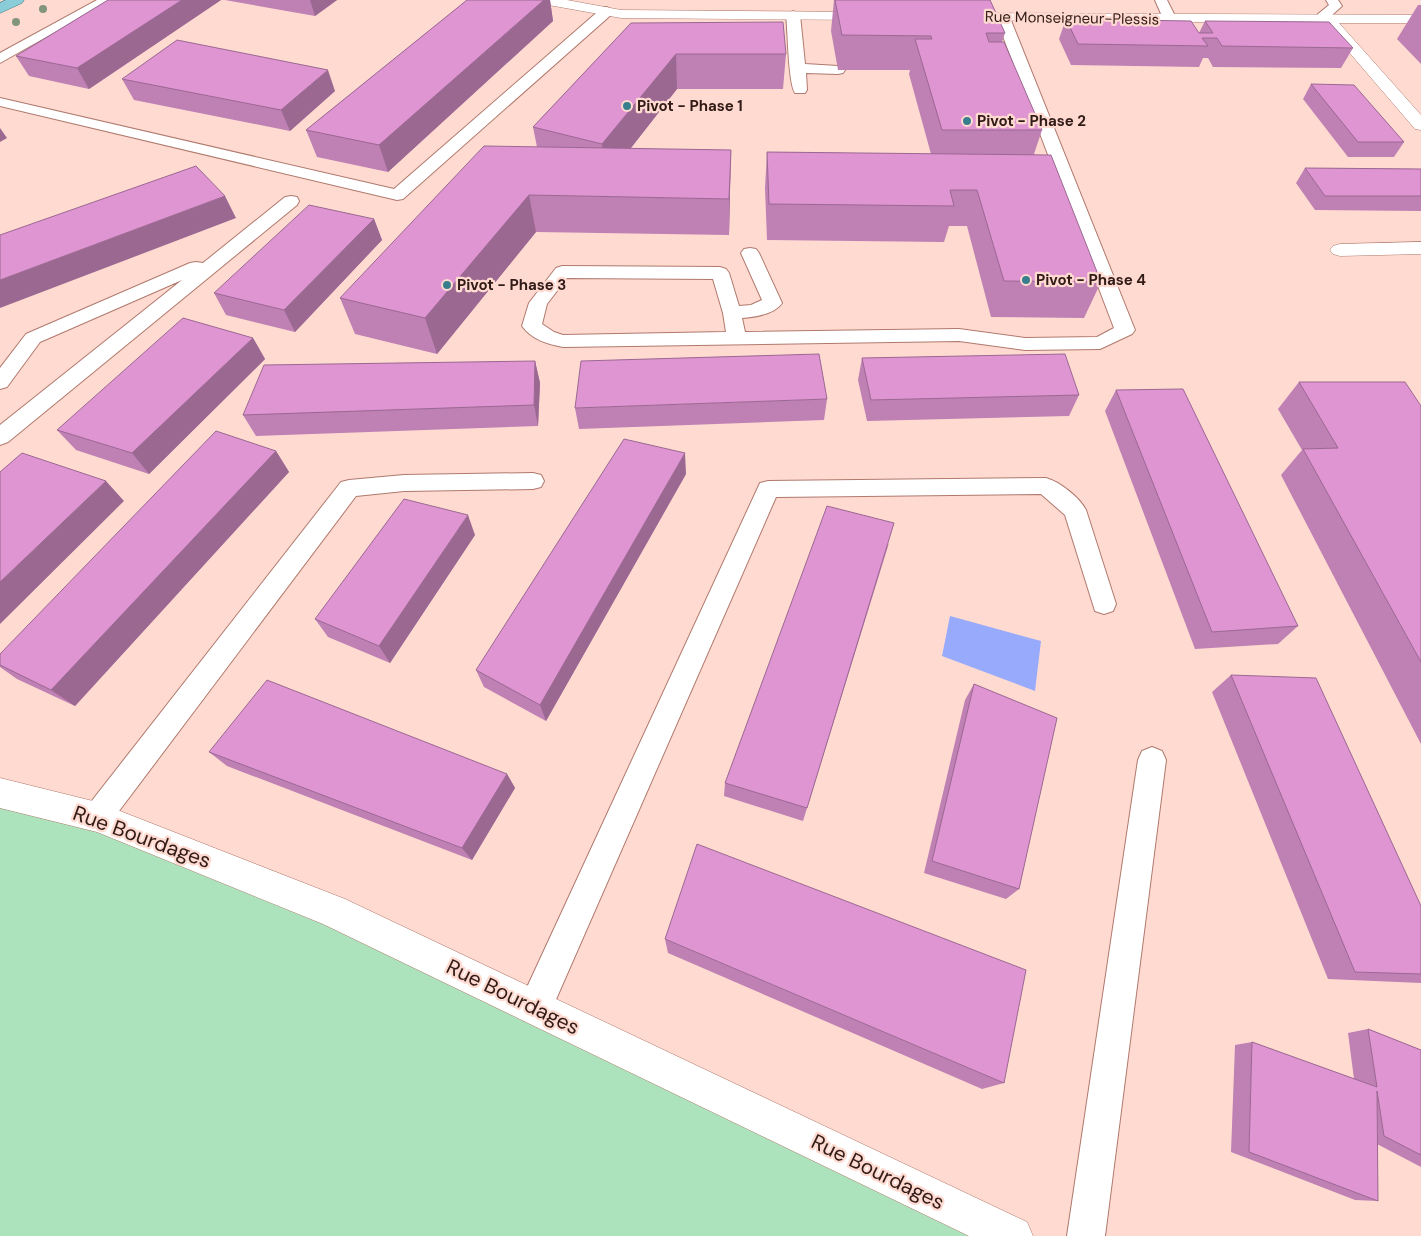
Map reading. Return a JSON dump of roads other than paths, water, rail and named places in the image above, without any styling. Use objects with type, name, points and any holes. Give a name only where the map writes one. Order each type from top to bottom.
[{"type":"main road","points":[[0,9],[17,0]]},
{"type":"street","points":[[543,0],[643,15],[883,16]]},
{"type":"street","name":"Rue Monseigneur-Plessis","points":[[951,17],[1170,20],[1421,20]]},
{"type":"street","points":[[1328,19],[1421,125]]},
{"type":"street","points":[[1340,250],[1421,248]]},
{"type":"street","name":"Rue Bourdages","points":[[0,793],[97,817],[333,911],[1013,1236]]},
{"type":"lane","points":[[0,59],[106,0]]},
{"type":"lane","points":[[1161,0],[1170,20]]},
{"type":"lane","points":[[1328,19],[1325,14],[1336,6],[1332,0]]},
{"type":"lane","points":[[0,102],[398,195],[607,11]]},
{"type":"lane","points":[[793,15],[800,90]]},
{"type":"lane","points":[[736,337],[732,313],[720,273],[562,272],[538,303],[532,326],[547,337],[564,341],[959,335],[1025,344],[1100,343],[1125,330],[1003,18]]},
{"type":"lane","points":[[782,73],[838,70]]},
{"type":"lane","points":[[0,437],[291,201]]},
{"type":"lane","points":[[732,313],[754,310],[773,304],[750,253]]},
{"type":"lane","points":[[0,382],[33,338],[224,255]]},
{"type":"lane","points":[[97,817],[349,488],[404,483],[533,481]]},
{"type":"lane","points":[[535,1008],[768,489],[1046,486],[1075,510],[1104,604]]},
{"type":"lane","points":[[1086,1236],[1152,760]]},
{"type":"water","points":[[950,616],[1041,641],[1035,691],[942,656]]},
{"type":"place","name":"Pivot - Phase 1","points":[[627,106]]},
{"type":"place","name":"Pivot - Phase 2","points":[[967,121]]},
{"type":"place","name":"Pivot - Phase 4","points":[[1026,280]]},
{"type":"place","name":"Pivot - Phase 3","points":[[447,285]]}]
